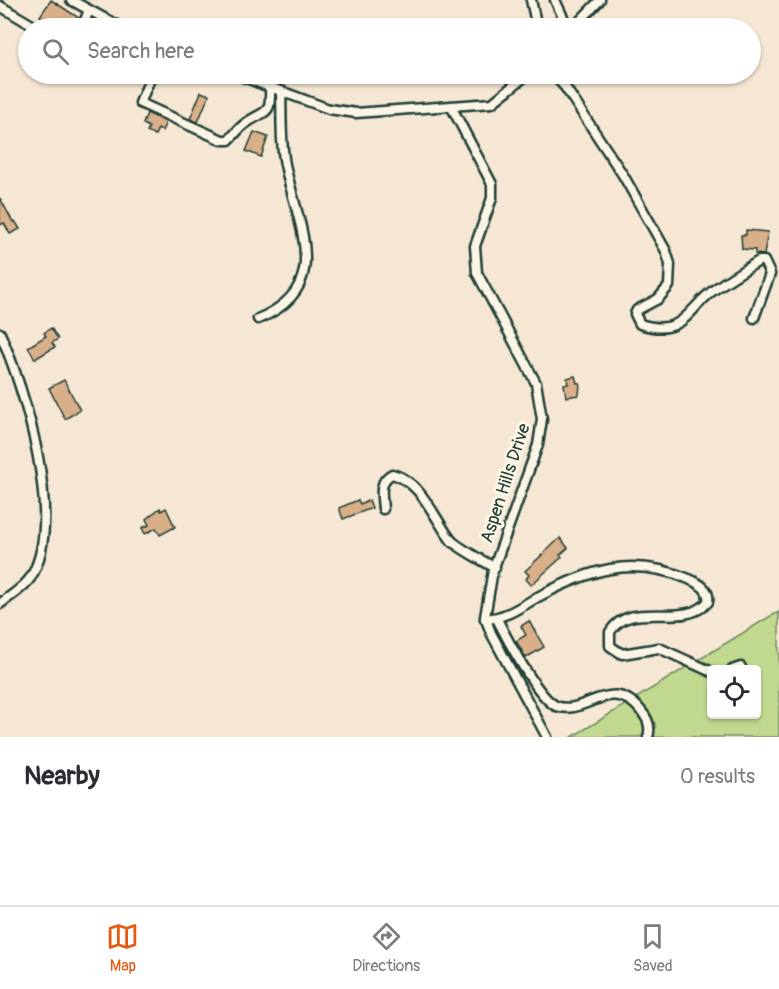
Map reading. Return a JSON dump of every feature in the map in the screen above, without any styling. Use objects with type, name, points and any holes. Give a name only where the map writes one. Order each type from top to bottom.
[{"type":"street","points":[[71,0],[103,18]]},
{"type":"street","points":[[531,0],[535,18]]},
{"type":"street","points":[[555,0],[563,18]]},
{"type":"street","points":[[583,18],[600,0]]},
{"type":"street","points":[[0,6],[20,18]]},
{"type":"street","points":[[86,18],[89,10]]},
{"type":"street","points":[[148,84],[140,103],[222,140],[229,140],[244,124],[266,113],[270,105],[270,87]]},
{"type":"street","points":[[262,84],[329,109],[348,112],[492,103],[516,84]]},
{"type":"street","points":[[562,84],[623,175],[652,225],[670,264],[669,286],[666,292],[637,310],[635,314],[640,324],[652,328],[672,326],[689,317],[713,290],[759,261],[764,261],[770,274],[754,318]]},
{"type":"street","points":[[258,319],[282,308],[291,300],[302,282],[305,264],[301,232],[285,167],[281,91]]},
{"type":"street","name":"Aspen Hills Drive","points":[[451,106],[492,184],[492,198],[475,246],[477,273],[534,378],[542,408],[538,445],[495,568],[487,597],[485,619]]},
{"type":"street","points":[[0,333],[16,380],[43,483],[43,530],[31,576],[0,604]]},
{"type":"street","points":[[383,509],[382,485],[385,478],[392,474],[400,476],[432,509],[451,540],[495,568]]},
{"type":"street","points":[[547,737],[485,619],[497,619],[567,582],[598,570],[620,566],[655,569],[699,583],[707,591],[708,602],[702,608],[691,613],[624,619],[610,632],[610,646],[622,654],[659,648],[707,670]]},
{"type":"street","points":[[497,619],[518,660],[550,702],[564,707],[606,696],[629,699],[645,715],[649,724],[648,737]]},
{"type":"green space","points":[[779,612],[779,737],[572,737],[769,617]]},
{"type":"building","points":[[51,0],[79,18],[42,18],[40,16]]},
{"type":"building","points":[[201,92],[209,95],[198,122],[190,119]]},
{"type":"building","points":[[147,113],[166,122],[162,131],[158,129],[155,135],[147,132],[149,127],[143,124]]},
{"type":"building","points":[[254,132],[268,137],[261,157],[246,151]]},
{"type":"building","points":[[0,198],[13,222],[15,221],[20,229],[10,234],[4,223],[0,225]]},
{"type":"building","points":[[746,230],[768,232],[764,255],[755,254],[755,250],[742,249],[741,235],[746,235]]},
{"type":"building","points":[[51,328],[58,339],[52,343],[55,347],[35,359],[28,347],[46,336],[44,333]]},
{"type":"building","points":[[575,376],[577,383],[580,383],[579,395],[566,397],[564,384],[568,384],[567,378]]},
{"type":"building","points":[[64,380],[80,410],[65,419],[49,388]]},
{"type":"building","points":[[358,500],[360,504],[369,500],[372,508],[343,519],[339,508]]},
{"type":"building","points":[[160,508],[161,511],[166,508],[175,527],[160,535],[156,528],[145,534],[142,528],[149,525],[146,519]]},
{"type":"building","points":[[560,538],[568,548],[560,555],[562,557],[531,585],[526,579],[529,575],[525,571]]},
{"type":"building","points":[[529,621],[544,647],[526,658],[516,641],[526,635],[521,626]]}]
